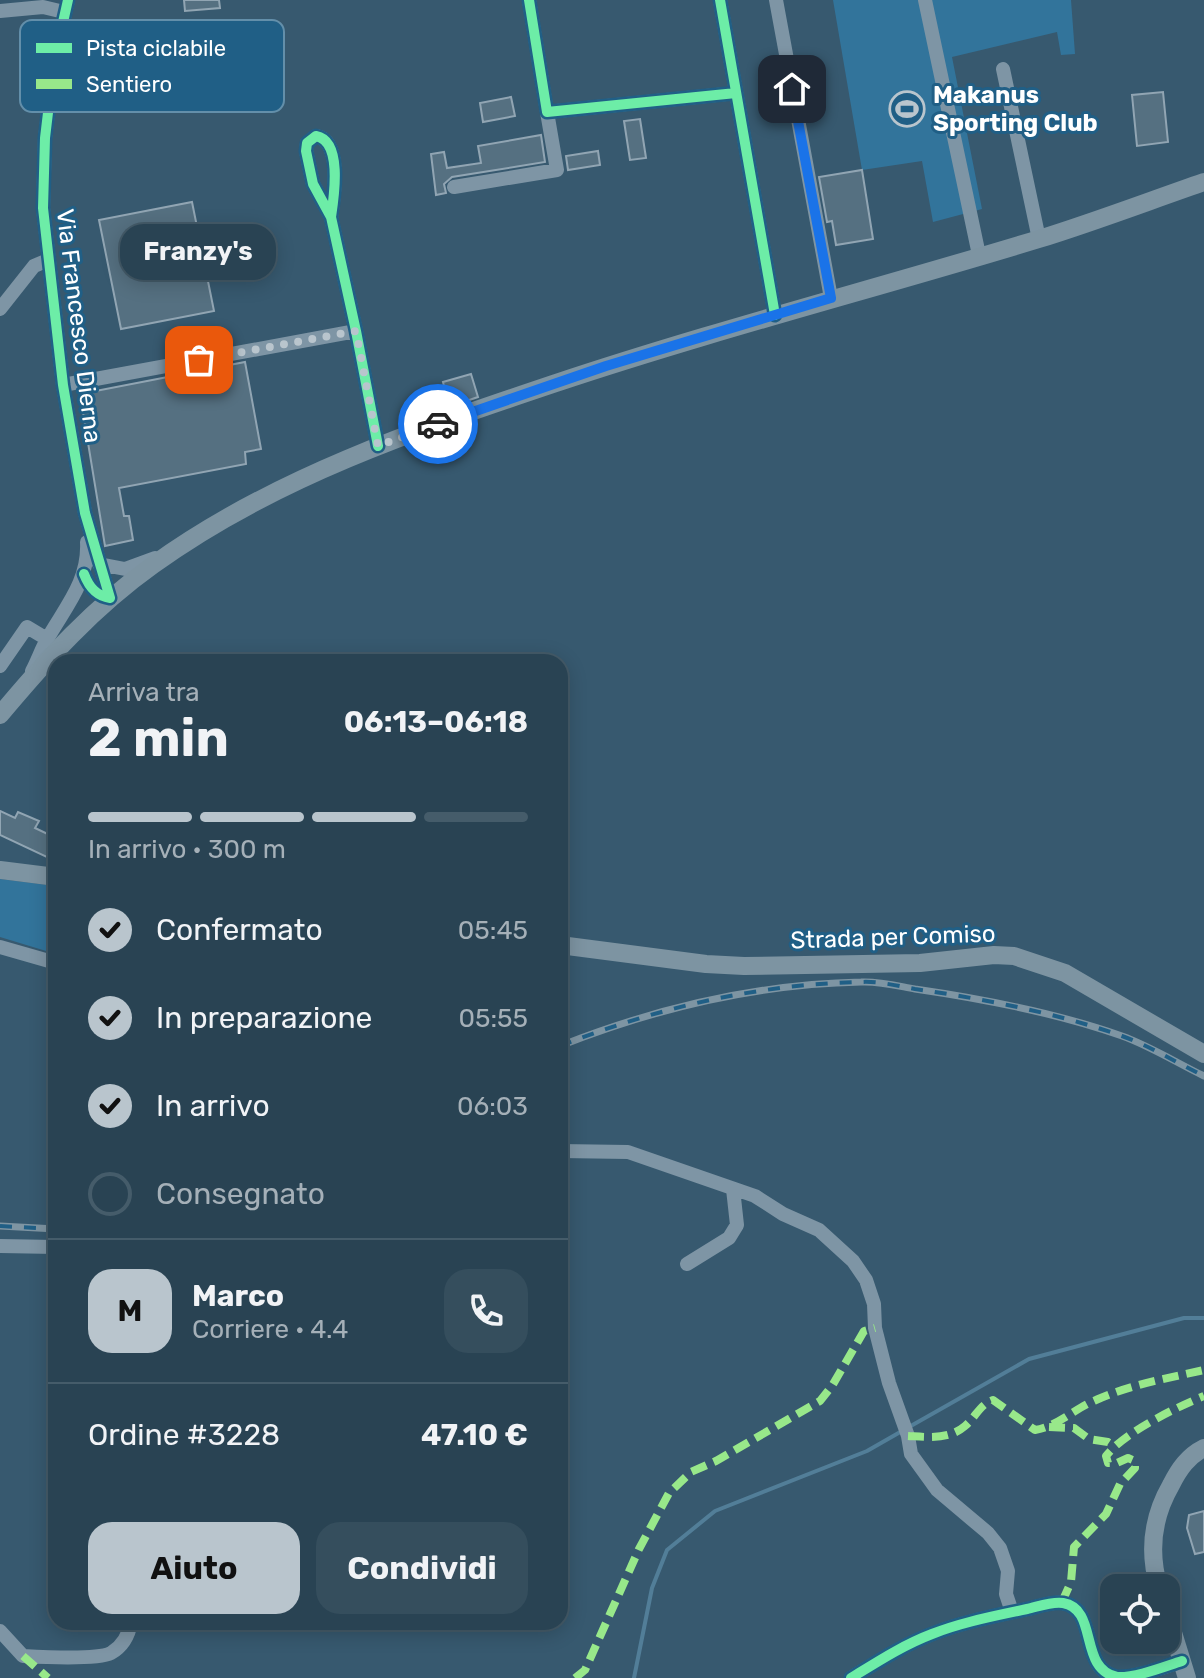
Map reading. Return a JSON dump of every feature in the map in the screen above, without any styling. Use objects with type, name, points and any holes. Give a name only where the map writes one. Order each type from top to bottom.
[{"type":"main road","points":[[55,654],[110,598],[181,546],[259,498],[378,446],[562,381],[831,298],[1039,239],[1204,182]]},
{"type":"main road","points":[[0,718],[7,695],[27,683],[48,661]]},
{"type":"main road","points":[[0,862],[48,874]]},
{"type":"main road","points":[[0,870],[48,875]]},
{"type":"main road","name":"Strada per Comiso","points":[[568,946],[744,966],[920,963],[994,955],[1014,956],[1065,973],[1204,1054]]},
{"type":"main road","points":[[1156,1574],[1152,1555],[1153,1525],[1158,1510],[1179,1470],[1188,1458],[1204,1448]]},
{"type":"street","points":[[454,187],[557,170],[529,0]]},
{"type":"street","points":[[720,0],[775,315]]},
{"type":"street","points":[[776,0],[831,298]]},
{"type":"street","points":[[925,0],[979,255]]},
{"type":"street","points":[[0,11],[66,6]]},
{"type":"street","points":[[1003,69],[1039,239]]},
{"type":"street","points":[[547,112],[736,93]]},
{"type":"street","name":"Via Francesco Dierna","points":[[49,112],[42,174],[48,260],[63,385],[85,513]]},
{"type":"street","points":[[331,217],[336,180],[329,143],[323,137],[316,136],[309,139],[305,147],[313,184],[331,217],[378,446]]},
{"type":"street","points":[[313,184],[336,180]]},
{"type":"street","points":[[0,309],[34,266],[48,260]]},
{"type":"street","points":[[63,385],[356,331]]},
{"type":"street","points":[[85,513],[110,598]]},
{"type":"street","points":[[27,683],[47,639],[70,605],[84,574],[88,547],[85,513]]},
{"type":"street","points":[[99,564],[125,569],[181,546]]},
{"type":"street","points":[[84,574],[98,595],[110,598]]},
{"type":"street","points":[[0,666],[27,627],[47,639]]},
{"type":"street","points":[[0,947],[48,961]]},
{"type":"street","points":[[568,1151],[628,1152],[755,1196],[783,1214],[819,1230],[853,1261],[866,1280],[874,1304],[875,1328],[911,1454],[937,1490],[988,1533],[1000,1548],[1008,1571],[1006,1594],[1012,1612]]},
{"type":"street","points":[[687,1264],[729,1238],[737,1225],[733,1189]]},
{"type":"street","points":[[0,1246],[48,1247]]},
{"type":"street","points":[[851,1678],[930,1635],[961,1624],[1062,1602],[1078,1610],[1094,1661],[1106,1672],[1117,1677],[1184,1669]]},
{"type":"street","points":[[0,1631],[23,1656],[62,1658],[111,1653],[128,1636],[129,1630]]},
{"type":"shaded area","name":"Makanus Sporting Club","points":[[833,0],[1071,0],[1075,54],[1061,55],[1057,32],[952,57],[982,209],[933,222],[922,161],[862,170]]},
{"type":"shaded area","points":[[0,879],[48,885],[48,952],[0,937]]},
{"type":"building","points":[[184,0],[219,0],[220,8],[185,11]]},
{"type":"building","points":[[1163,92],[1168,142],[1137,146],[1132,95]]},
{"type":"building","points":[[511,97],[515,116],[483,122],[480,103]]},
{"type":"building","points":[[640,119],[646,158],[630,160],[624,121]]},
{"type":"building","points":[[541,135],[545,162],[452,177],[444,184],[446,193],[436,195],[431,154],[444,152],[447,168],[481,163],[478,146]]},
{"type":"building","points":[[598,151],[600,165],[568,170],[566,156]]},
{"type":"building","points":[[862,170],[873,239],[836,245],[832,221],[827,222],[819,177]]},
{"type":"building","points":[[192,202],[214,311],[121,329],[99,220]]},
{"type":"building","points":[[245,362],[261,449],[245,452],[246,464],[119,488],[124,516],[129,516],[133,540],[105,546],[80,394]]},
{"type":"building","points":[[471,374],[478,397],[440,410],[434,389],[444,386],[443,382]]},
{"type":"building","points":[[0,811],[15,818],[18,812],[39,821],[35,828],[48,834],[48,858],[0,835]]},
{"type":"building","points":[[1204,1511],[1204,1552],[1195,1554],[1187,1528],[1189,1515]]},
{"type":"waterway","points":[[909,1427],[1029,1359],[1184,1318],[1204,1318]]},
{"type":"waterway","points":[[634,1678],[652,1588],[667,1550],[715,1511],[867,1451],[902,1431]]},
{"type":"railway","points":[[568,1043],[633,1020],[708,1000],[784,988],[868,982],[994,1002],[1072,1020],[1132,1040],[1204,1076]]},
{"type":"railway","points":[[0,1226],[48,1229]]},
{"type":"marked path","points":[[575,1678],[585,1670],[639,1549],[669,1493],[691,1472],[716,1461],[820,1401],[864,1331],[875,1328]]},
{"type":"marked path","points":[[908,1436],[952,1434],[993,1400],[1035,1430],[1109,1395],[1204,1370]]},
{"type":"marked path","points":[[1062,1602],[1071,1582],[1074,1547],[1106,1514],[1120,1484],[1135,1468],[1135,1461],[1128,1458],[1108,1463],[1106,1456],[1138,1430],[1204,1396]]},
{"type":"marked path","points":[[1049,1427],[1074,1428],[1089,1439],[1114,1446]]},
{"type":"marked path","points":[[23,1656],[48,1678]]},
{"type":"cycle path","points":[[63,20],[68,0]]},
{"type":"cycle path","points":[[529,0],[547,112],[736,93]]},
{"type":"cycle path","points":[[720,0],[775,315]]},
{"type":"cycle path","points":[[48,112],[43,208],[63,385],[85,513],[110,598],[94,590],[84,574]]},
{"type":"cycle path","points":[[331,217],[335,184],[333,159],[325,140],[316,136],[307,143],[306,151],[313,184],[331,217],[378,446]]},
{"type":"cycle path","points":[[851,1678],[921,1638],[979,1620],[1054,1603],[1074,1608],[1081,1616],[1092,1652],[1105,1672],[1117,1677],[1132,1676],[1182,1661]]},
{"type":"way so far","points":[[199,360],[356,331],[378,446],[438,424]]},
{"type":"place","name":"Makanus Sporting Club","points":[[907,109]]},
{"type":"place","name":"Franzy's","points":[[199,360]]},
{"type":"route","points":[[438,424],[606,366],[831,298],[792,89]]}]
